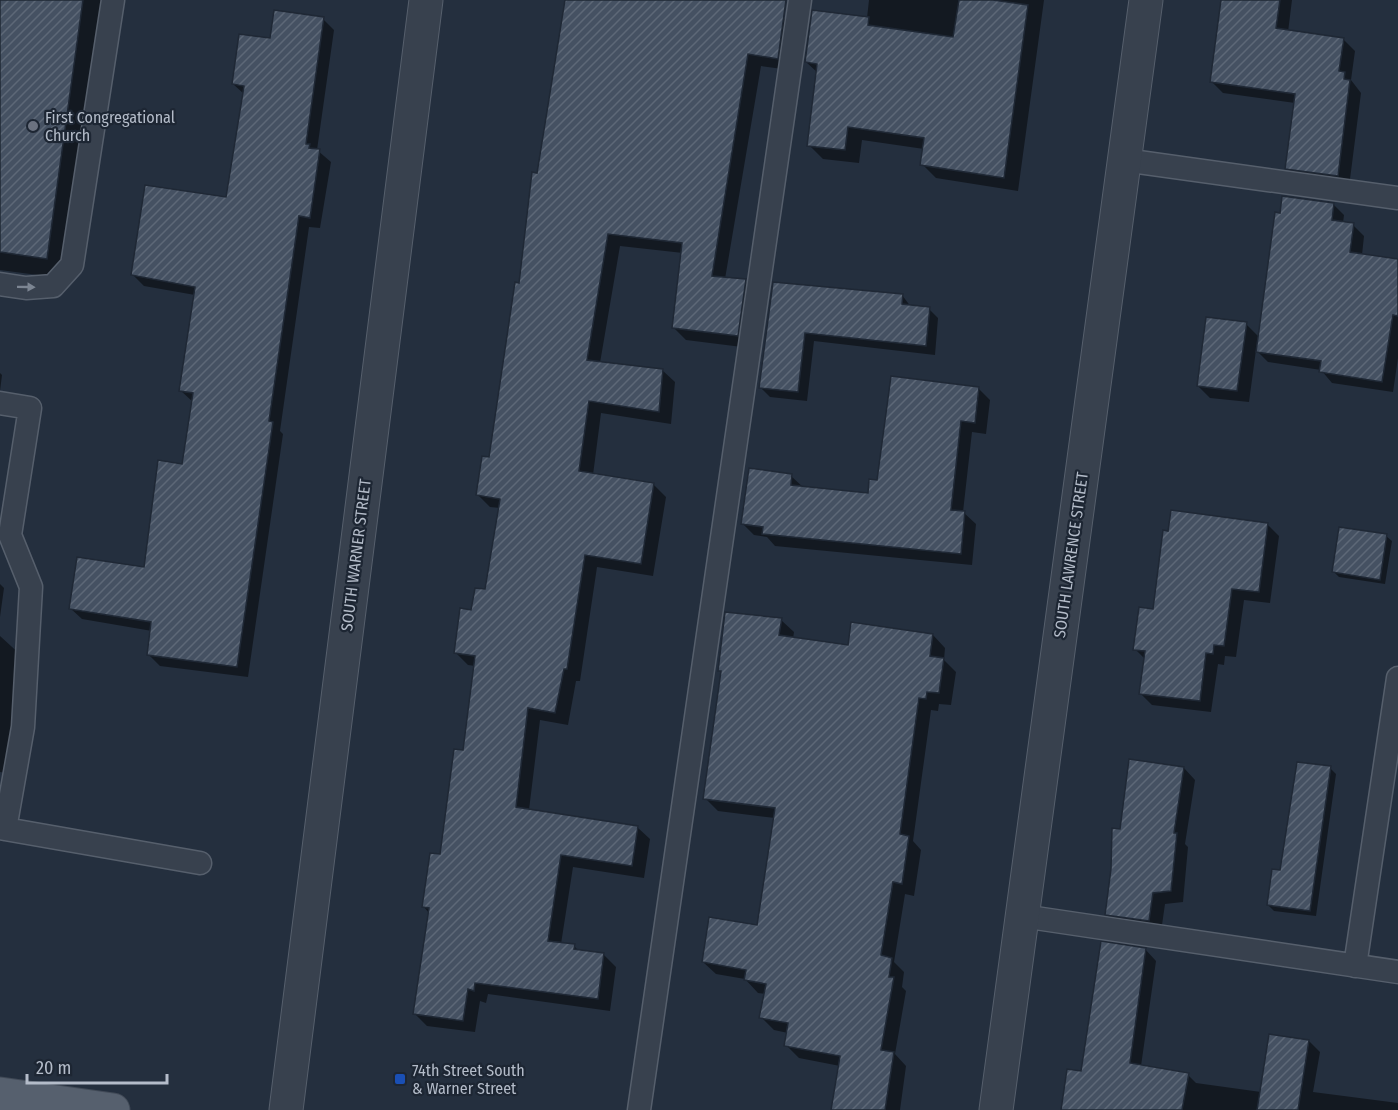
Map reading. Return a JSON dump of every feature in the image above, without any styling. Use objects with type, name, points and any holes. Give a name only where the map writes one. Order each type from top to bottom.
[{"type":"main road","points":[[0,1094],[113,1110]]},
{"type":"street","name":"SOUTH WARNER STREET","points":[[286,1110],[426,0]]},
{"type":"street","name":"SOUTH LAWRENCE STREET","points":[[996,1110],[1146,0]]},
{"type":"lane","points":[[0,284],[26,288],[53,286],[72,265],[113,0]]},
{"type":"lane","points":[[639,1110],[800,0]]},
{"type":"lane","points":[[1124,160],[1398,198]]},
{"type":"lane","points":[[0,403],[30,408],[10,535],[31,587],[23,727],[2,829],[200,863]]},
{"type":"lane","points":[[1355,966],[1398,678]]},
{"type":"lane","points":[[1022,916],[1398,972]]},
{"type":"building","name":"First Congregational Church","points":[[0,0],[83,0],[47,259],[0,252]]},
{"type":"building","points":[[565,0],[786,0],[778,59],[748,54],[712,276],[746,279],[738,336],[672,328],[682,243],[608,234],[587,360],[663,369],[659,412],[589,401],[579,471],[654,483],[641,564],[585,555],[567,669],[564,669],[555,713],[528,708],[516,807],[638,826],[632,866],[561,855],[548,941],[575,944],[574,949],[604,953],[598,999],[475,983],[474,991],[468,989],[463,1021],[413,1014],[429,908],[422,907],[430,853],[440,854],[454,749],[463,750],[475,656],[454,653],[460,608],[471,610],[475,588],[485,589],[500,499],[476,495],[482,456],[489,457],[515,282],[519,283],[532,172],[537,173]]},
{"type":"building","points":[[959,0],[993,0],[1028,5],[1004,178],[920,165],[924,138],[848,127],[845,150],[807,146],[817,64],[805,62],[812,10],[869,17],[868,25],[953,37]]},
{"type":"building","points":[[1221,0],[1280,0],[1276,28],[1344,38],[1339,71],[1345,72],[1344,79],[1350,80],[1338,176],[1285,169],[1295,94],[1210,82]]},
{"type":"building","points":[[274,10],[324,17],[306,144],[310,144],[309,148],[320,149],[310,218],[299,216],[269,421],[273,422],[237,667],[147,655],[151,622],[69,609],[77,557],[144,567],[158,460],[182,464],[193,393],[179,391],[195,287],[131,275],[145,185],[226,197],[244,86],[232,84],[239,34],[270,38]]},
{"type":"building","points":[[1282,196],[1334,203],[1332,220],[1354,223],[1350,252],[1398,259],[1398,316],[1393,315],[1382,382],[1319,372],[1321,361],[1256,352],[1275,212],[1280,213]]},
{"type":"building","points":[[773,282],[903,294],[902,304],[930,307],[926,346],[805,333],[798,392],[759,388]]},
{"type":"building","points":[[1206,317],[1247,322],[1237,391],[1197,386]]},
{"type":"building","points":[[891,376],[979,387],[975,423],[961,421],[951,510],[965,511],[961,554],[762,534],[763,527],[741,524],[749,468],[792,474],[791,485],[868,493],[869,479],[877,480]]},
{"type":"building","points":[[1171,510],[1268,523],[1259,592],[1232,589],[1224,646],[1214,645],[1213,654],[1206,653],[1200,701],[1139,694],[1145,651],[1133,650],[1139,607],[1153,609],[1163,530],[1168,531]]},
{"type":"building","points":[[1339,527],[1387,534],[1380,580],[1332,572]]},
{"type":"building","points":[[725,612],[782,618],[779,635],[848,645],[851,622],[933,634],[930,656],[944,658],[939,693],[927,692],[926,699],[919,698],[900,834],[909,836],[902,884],[893,882],[881,955],[892,958],[889,977],[894,977],[881,1050],[894,1052],[885,1110],[831,1110],[840,1056],[784,1046],[788,1023],[759,1018],[766,984],[744,980],[746,970],[702,962],[709,917],[757,925],[775,808],[703,799],[721,671],[718,671]]},
{"type":"building","points":[[1129,759],[1184,767],[1174,833],[1177,833],[1171,891],[1153,893],[1149,921],[1105,915],[1111,869],[1112,828],[1120,829]]},
{"type":"building","points":[[1297,762],[1331,766],[1310,911],[1267,905],[1272,869],[1280,870]]},
{"type":"building","points":[[1101,941],[1146,948],[1130,1063],[1189,1073],[1182,1110],[1061,1110],[1067,1069],[1081,1071]]},
{"type":"building","points":[[1269,1034],[1309,1040],[1298,1110],[1257,1110]]},
{"type":"place","name":"First Congregational Church","points":[[33,126]]},
{"type":"place","name":"74th Street South & Warner Street","points":[[400,1079]]}]
